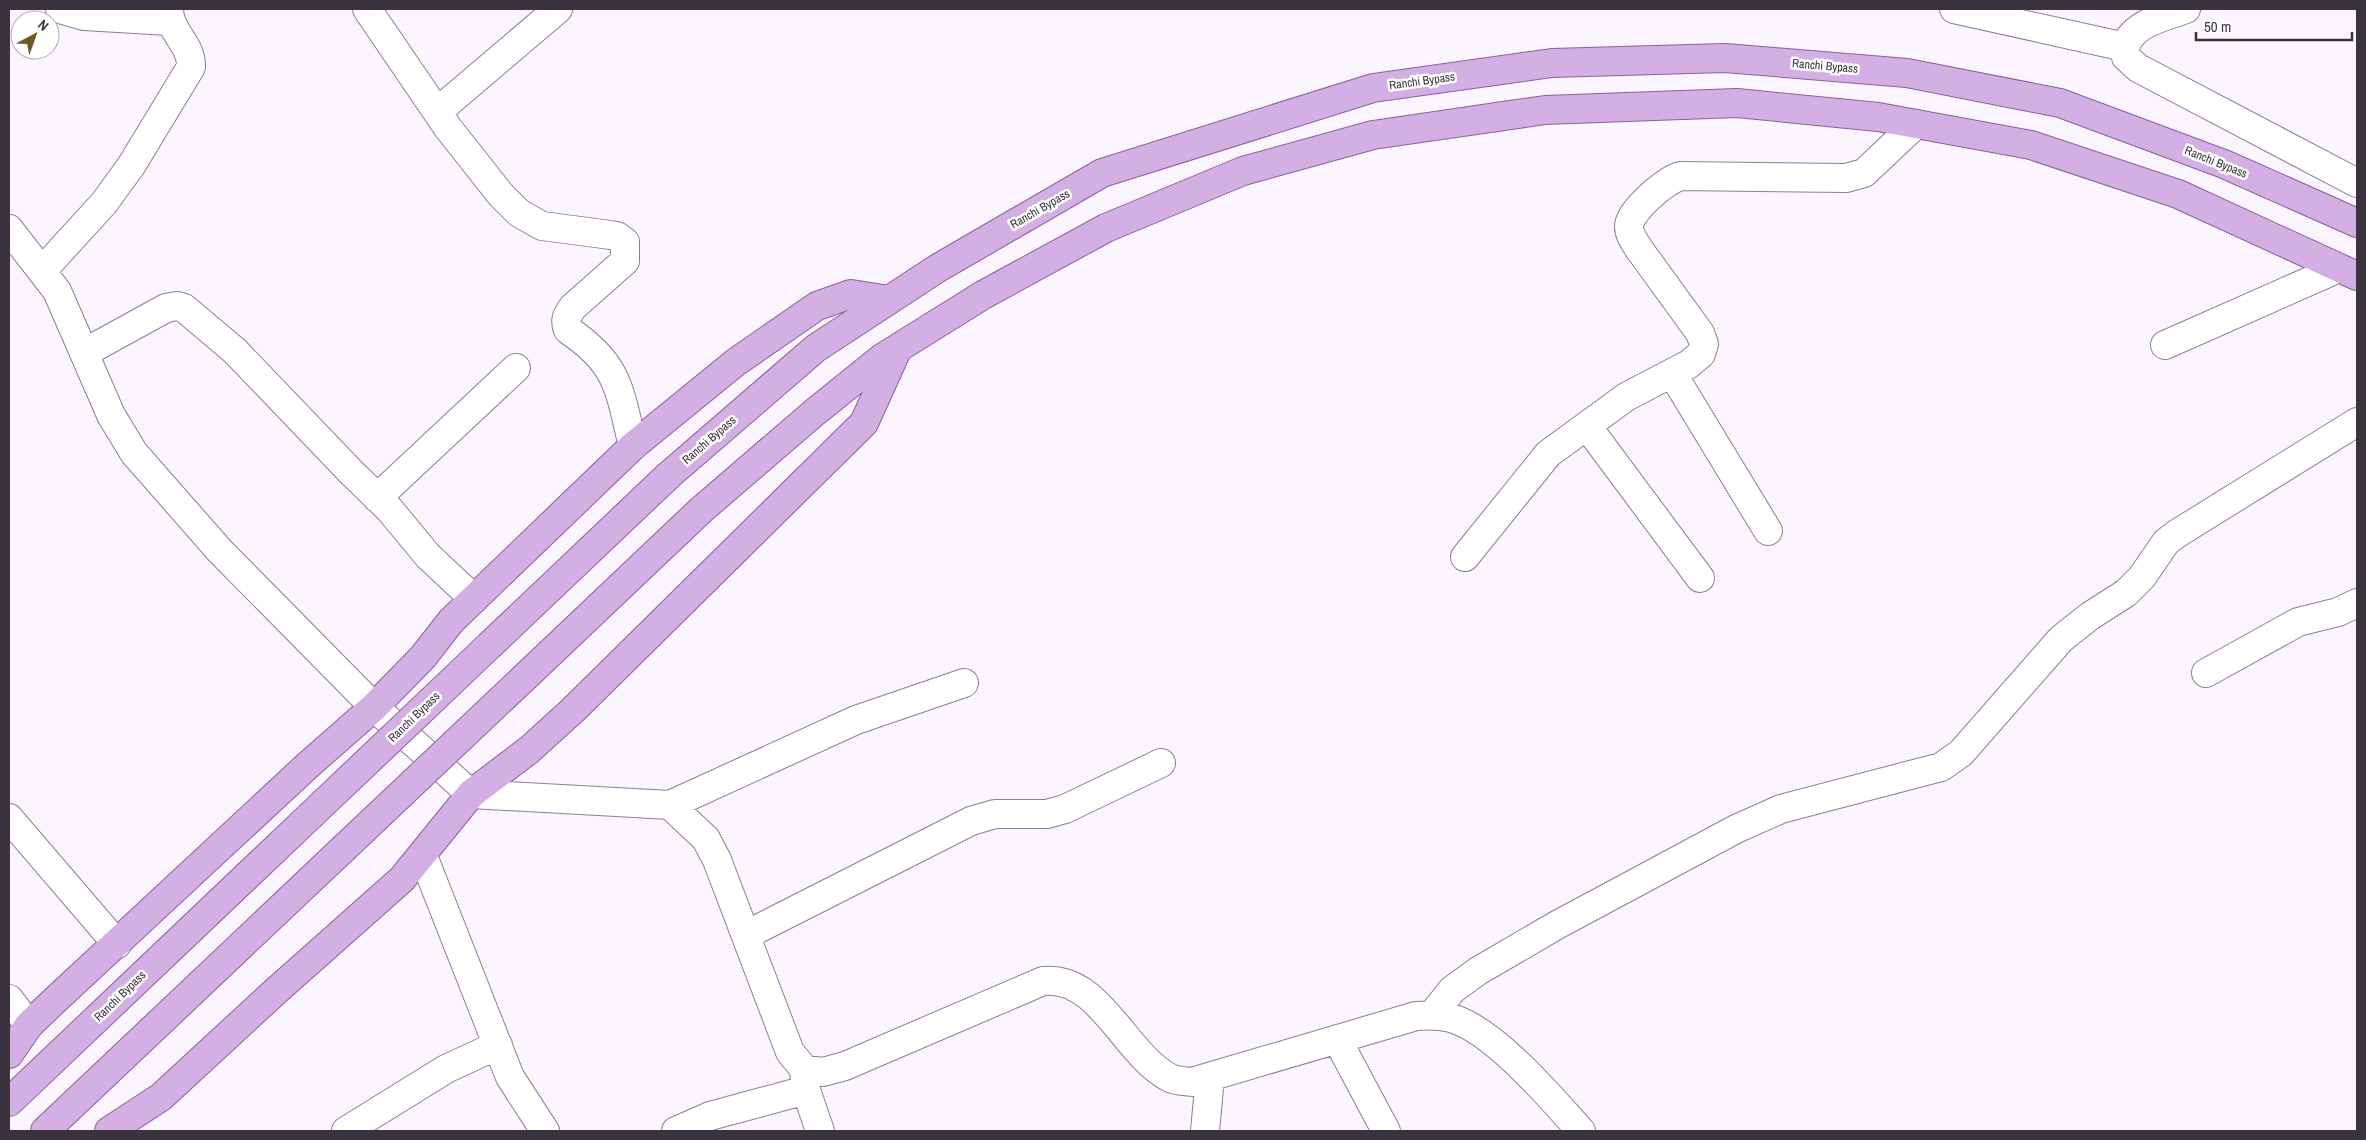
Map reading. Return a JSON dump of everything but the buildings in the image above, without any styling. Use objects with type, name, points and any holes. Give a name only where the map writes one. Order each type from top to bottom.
[{"type":"main road","name":"Ranchi Bypass","points":[[9,1102],[698,450],[816,348],[938,268],[1102,173],[1373,88],[1552,63],[1724,58],[1907,73],[2060,103],[2224,164],[2357,223]]},
{"type":"main road","points":[[45,1131],[701,510],[814,412],[882,358],[983,294],[1106,228],[1243,171],[1373,135],[1545,110],[1737,102],[1878,117],[2031,145],[2178,194],[2348,272]]},
{"type":"main road","points":[[9,1054],[30,1025],[307,766],[374,707],[423,656],[451,621],[633,446],[736,362],[817,306],[851,294],[889,300]]},
{"type":"main road","points":[[109,1131],[161,1097],[277,990],[402,880],[472,794],[529,750],[573,710],[864,423],[898,348]]},
{"type":"street","points":[[42,272],[104,203],[126,173],[192,67],[192,57],[169,15],[84,16],[60,9]]},
{"type":"street","points":[[367,9],[437,112],[501,195],[520,213],[542,226],[617,236],[625,242],[625,261],[572,307],[567,314],[565,323],[568,330],[603,357],[618,384],[633,446]]},
{"type":"street","points":[[437,112],[558,9]]},
{"type":"street","points":[[1954,9],[2125,48]]},
{"type":"street","points":[[2186,9],[2134,31],[2125,48],[2126,57],[2138,68],[2357,183]]},
{"type":"street","points":[[1465,557],[1548,454],[1626,397],[1690,364],[1701,354],[1704,344],[1700,333],[1639,249],[1631,236],[1628,226],[1631,219],[1663,184],[1681,176],[1846,178],[1864,174],[1916,124]]},
{"type":"street","points":[[9,229],[57,291],[111,415],[134,453],[220,551],[374,707],[472,794],[670,805],[856,720],[964,683]]},
{"type":"street","points":[[2165,345],[2348,272]]},
{"type":"street","points":[[84,353],[166,308],[184,308],[235,351],[377,498],[428,556],[474,599]]},
{"type":"street","points":[[377,498],[516,368]]},
{"type":"street","points":[[1672,373],[1768,531]]},
{"type":"street","points":[[1432,1015],[1452,990],[1478,971],[1557,926],[1736,830],[1781,809],[1941,767],[1961,753],[2061,639],[2090,616],[2126,594],[2142,577],[2166,542],[2357,422]]},
{"type":"street","points":[[1587,426],[1700,578]]},
{"type":"street","points":[[2206,673],[2298,622],[2338,612],[2357,603]]},
{"type":"street","points":[[746,935],[971,822],[995,814],[1047,814],[1064,809],[1161,763]]},
{"type":"street","points":[[670,805],[706,839],[717,860],[790,1052],[805,1080],[820,1131]]},
{"type":"street","points":[[9,818],[117,944]]},
{"type":"street","points":[[423,856],[510,1077],[545,1131]]},
{"type":"street","points":[[676,1131],[823,1072],[845,1066],[1043,981],[1057,980],[1072,984],[1089,996],[1145,1059],[1159,1071],[1172,1079],[1192,1082],[1416,1016],[1432,1015],[1452,1018],[1478,1032],[1530,1074],[1581,1131]]},
{"type":"street","points":[[9,999],[30,1025]]},
{"type":"street","points":[[1337,1039],[1386,1131]]},
{"type":"street","points":[[346,1131],[446,1069],[498,1045]]},
{"type":"street","points":[[1205,1131],[1210,1077]]}]
